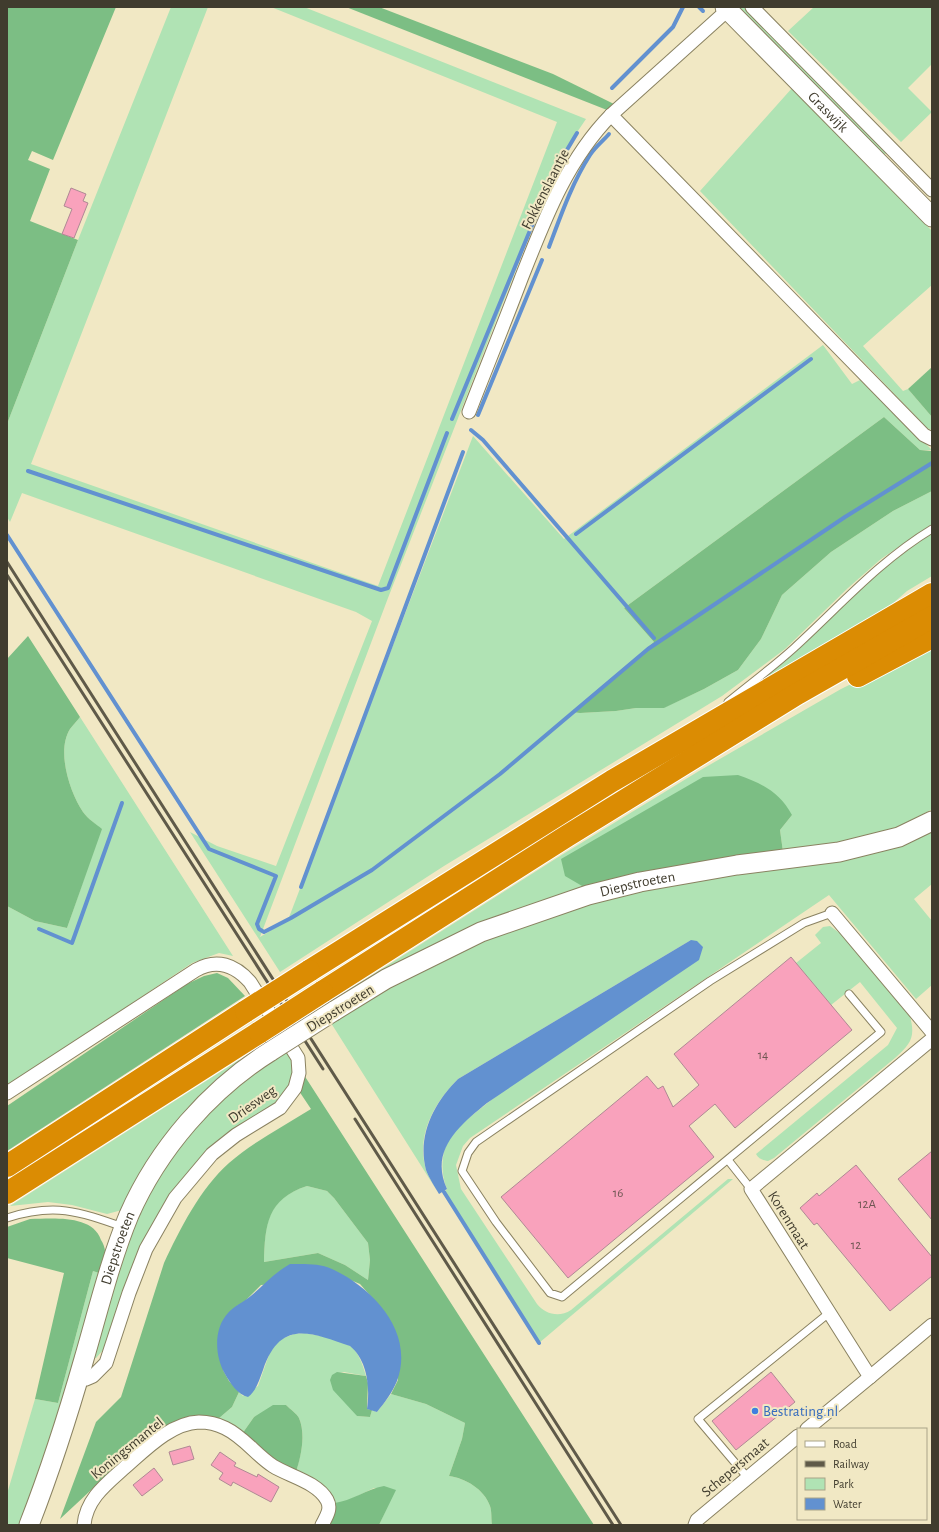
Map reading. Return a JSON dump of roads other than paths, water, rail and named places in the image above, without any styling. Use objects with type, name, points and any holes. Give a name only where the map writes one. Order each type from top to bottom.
[{"type":"highway","points":[[7,1166],[246,1011],[612,781],[932,594]]},
{"type":"highway","points":[[7,1193],[567,836],[797,694],[932,617]]},
{"type":"highway","points":[[731,736],[798,707],[932,637]]},
{"type":"street","name":"Graswijk","points":[[752,7],[932,190]]},
{"type":"street","name":"Graswijk","points":[[728,8],[932,217]]},
{"type":"street","name":"Fokkenslaantje","points":[[469,412],[557,193],[573,163],[594,134],[611,115],[728,8]]},
{"type":"street","points":[[611,115],[924,435],[932,439]]},
{"type":"street","name":"Diepstroeten","points":[[28,1525],[57,1445],[124,1227],[154,1167],[186,1124],[234,1078],[271,1051],[386,979],[481,932],[588,895],[640,882],[737,865],[839,852],[899,836],[932,821]]},
{"type":"street","points":[[832,913],[932,1032]]},
{"type":"street","name":"Driesweg","points":[[7,1094],[196,970],[212,964],[222,963],[244,974],[298,1058],[299,1073],[297,1082],[291,1096],[286,1102],[280,1108],[236,1135],[212,1154],[176,1198],[146,1249],[129,1293],[106,1363],[89,1378],[78,1379]]},
{"type":"street","name":"Korenmaat","points":[[870,1377],[751,1189],[932,1039]]},
{"type":"street","points":[[808,1428],[932,1325]]},
{"type":"street","name":"Koningsmantel","points":[[84,1525],[88,1507],[94,1497],[118,1474],[165,1435],[187,1423],[200,1422],[210,1422],[226,1428],[274,1467],[322,1493],[328,1503],[329,1508],[322,1525]]},
{"type":"street","name":"Schepersmaat","points":[[695,1525],[697,1520],[797,1437]]},
{"type":"lane","points":[[680,740],[794,648],[851,592],[885,563],[932,529]]},
{"type":"lane","points":[[832,913],[804,923],[710,981],[476,1142],[468,1153],[462,1171],[496,1222],[550,1293],[562,1297],[881,1032],[850,994]]},
{"type":"lane","points":[[728,1160],[751,1189]]},
{"type":"lane","points":[[7,1218],[32,1211],[56,1209],[73,1211],[124,1227]]},
{"type":"lane","points":[[748,1478],[698,1419],[829,1313]]},
{"type":"water","points":[[691,940],[697,941],[703,947],[699,960],[487,1103],[467,1120],[450,1140],[445,1150],[442,1162],[442,1175],[447,1189],[439,1194],[426,1170],[424,1144],[430,1120],[435,1109],[449,1088],[458,1079]]},
{"type":"water","points":[[290,1264],[317,1265],[332,1269],[347,1277],[362,1288],[387,1314],[395,1329],[400,1346],[401,1363],[397,1381],[377,1412],[367,1409],[368,1384],[361,1359],[356,1352],[350,1346],[322,1337],[309,1334],[298,1334],[287,1336],[278,1343],[270,1354],[256,1388],[248,1397],[241,1394],[232,1385],[227,1377],[219,1360],[217,1343],[223,1320],[233,1308],[249,1297],[284,1267]]},
{"type":"waterway","points":[[612,88],[673,27],[683,7]]},
{"type":"waterway","points":[[699,7],[703,11]]},
{"type":"waterway","points":[[452,419],[555,170],[577,133]]},
{"type":"waterway","points":[[549,247],[567,200],[578,177],[592,152],[609,134]]},
{"type":"waterway","points":[[478,415],[542,260]]},
{"type":"waterway","points":[[576,534],[811,359]]},
{"type":"waterway","points":[[471,430],[483,440],[654,638]]},
{"type":"waterway","points":[[28,471],[381,590],[388,588],[447,433]]},
{"type":"waterway","points":[[301,887],[463,452]]},
{"type":"waterway","points":[[7,535],[209,849],[276,876],[257,924],[259,929],[264,932],[291,918],[372,870],[500,774],[648,649],[845,517],[932,463]]},
{"type":"waterway","points":[[39,929],[72,943],[122,803]]},
{"type":"waterway","points":[[444,1192],[539,1343]]},
{"type":"railway","points":[[7,562],[621,1525]]},
{"type":"railway","points":[[7,575],[323,1069]]},
{"type":"railway","points":[[355,1119],[613,1525]]},
{"type":"place","name":"Bestrating.nl","points":[[755,1411]]}]
